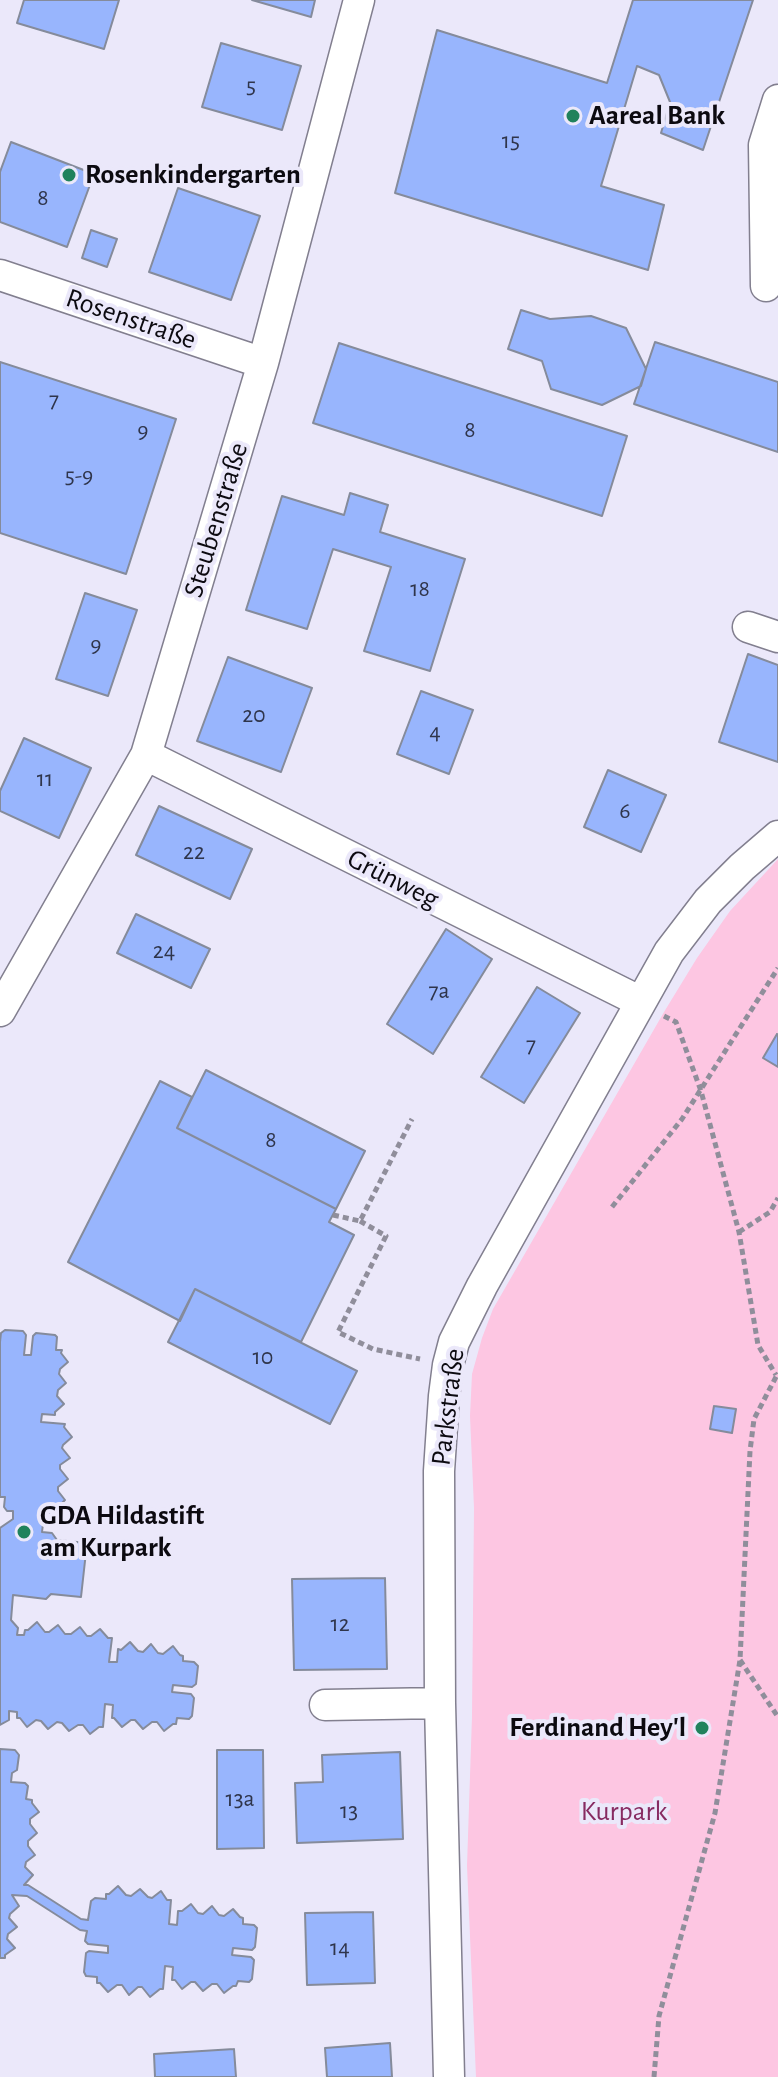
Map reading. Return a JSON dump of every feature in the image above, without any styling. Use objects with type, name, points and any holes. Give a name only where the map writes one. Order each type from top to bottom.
[{"type":"street","name":"Steubenstraße","points":[[0,1011],[146,755],[263,363],[359,0]]},
{"type":"street","points":[[766,286],[764,145],[778,100]]},
{"type":"street","name":"Rosenstraße","points":[[0,275],[263,363]]},
{"type":"street","points":[[748,627],[778,637]]},
{"type":"street","name":"Grünweg","points":[[146,755],[641,1002]]},
{"type":"street","name":"Parkstraße","points":[[449,2077],[440,1703],[439,1471],[443,1407],[454,1342],[482,1286],[669,952],[708,901],[778,836]]},
{"type":"street","points":[[325,1705],[440,1703]]},
{"type":"path","points":[[612,1207],[682,1119],[778,968]]},
{"type":"path","points":[[641,1002],[676,1022],[701,1091],[739,1232],[758,1345],[777,1374],[754,1419],[740,1660],[715,1813],[659,2016],[654,2077]]},
{"type":"path","points":[[360,1221],[412,1119]]},
{"type":"path","points":[[739,1232],[770,1212],[778,1198]]},
{"type":"path","points":[[770,1212],[778,1218]]},
{"type":"path","points":[[333,1215],[360,1221],[386,1236],[338,1332],[373,1349],[448,1365]]},
{"type":"path","points":[[740,1660],[778,1717]]},
{"type":"green space","name":"Kurpark","points":[[778,859],[778,2077],[476,2077],[467,1866],[472,1716],[472,1374],[493,1309],[664,1012],[730,911]]},
{"type":"building","points":[[24,0],[119,0],[104,49],[17,23]]},
{"type":"building","points":[[252,0],[315,0],[311,17]]},
{"type":"building","points":[[633,0],[753,0],[703,150],[661,133],[670,102],[659,75],[637,66],[601,186],[664,205],[648,270],[395,193],[437,30],[607,83]]},
{"type":"building","points":[[221,43],[301,66],[282,130],[202,107]]},
{"type":"building","points":[[11,142],[94,174],[67,247],[0,222],[0,172]]},
{"type":"building","points":[[178,188],[260,216],[231,300],[149,272]]},
{"type":"building","points":[[91,230],[117,239],[107,267],[82,258]]},
{"type":"building","points":[[521,310],[550,319],[591,316],[626,328],[646,369],[641,386],[602,405],[551,389],[542,361],[508,349]]},
{"type":"building","points":[[655,342],[778,382],[778,452],[634,404]]},
{"type":"building","points":[[339,343],[627,436],[602,516],[313,423]]},
{"type":"building","points":[[0,362],[176,419],[126,574],[0,533]]},
{"type":"building","points":[[350,493],[388,505],[380,532],[465,559],[430,671],[364,651],[391,567],[333,549],[307,629],[246,610],[282,496],[344,515]]},
{"type":"building","points":[[85,593],[137,610],[108,696],[56,679]]},
{"type":"building","points":[[748,654],[778,665],[778,762],[719,742]]},
{"type":"building","points":[[228,657],[312,688],[281,772],[197,741]]},
{"type":"building","points":[[421,691],[473,710],[449,774],[397,754]]},
{"type":"building","points":[[24,738],[91,768],[59,838],[0,811],[0,791]]},
{"type":"building","points":[[608,770],[666,795],[641,852],[584,827]]},
{"type":"building","points":[[159,806],[252,849],[230,899],[136,855]]},
{"type":"building","points":[[136,914],[210,949],[191,988],[117,953]]},
{"type":"building","points":[[446,929],[492,959],[433,1054],[387,1024]]},
{"type":"building","points":[[537,987],[580,1013],[524,1103],[481,1077]]},
{"type":"building","points":[[778,1035],[778,1067],[763,1058]]},
{"type":"building","points":[[206,1070],[365,1151],[336,1209],[177,1128]]},
{"type":"building","points":[[160,1081],[192,1097],[177,1128],[336,1209],[329,1222],[354,1235],[301,1342],[195,1289],[180,1321],[68,1262]]},
{"type":"building","points":[[195,1289],[357,1371],[330,1424],[168,1342]]},
{"type":"building","name":"GDA Hildastift am Kurpark","points":[[5,1330],[23,1331],[26,1335],[24,1355],[31,1355],[36,1333],[55,1335],[56,1350],[62,1350],[68,1362],[59,1374],[66,1383],[58,1390],[57,1396],[64,1404],[55,1415],[42,1414],[41,1422],[65,1424],[72,1437],[62,1448],[70,1458],[60,1465],[68,1479],[58,1487],[65,1500],[55,1510],[50,1510],[49,1520],[43,1524],[42,1532],[52,1533],[57,1540],[87,1543],[81,1597],[51,1594],[46,1599],[13,1595],[11,1620],[18,1628],[17,1635],[24,1635],[25,1630],[37,1622],[45,1632],[58,1625],[65,1634],[71,1634],[80,1627],[87,1636],[91,1636],[100,1629],[112,1638],[109,1662],[117,1662],[118,1649],[130,1642],[138,1651],[143,1652],[151,1644],[158,1653],[163,1654],[173,1646],[183,1656],[183,1661],[194,1662],[198,1666],[196,1684],[192,1687],[173,1685],[172,1692],[191,1694],[194,1698],[192,1716],[189,1719],[177,1718],[176,1724],[164,1731],[157,1722],[143,1729],[131,1720],[122,1727],[112,1718],[113,1705],[105,1704],[103,1727],[90,1734],[83,1725],[69,1731],[57,1722],[48,1729],[36,1720],[27,1727],[17,1718],[17,1712],[9,1711],[9,1720],[0,1725],[0,1528],[13,1519],[13,1511],[7,1511],[4,1507],[5,1497],[0,1497],[0,1342],[1,1333]]},
{"type":"building","points":[[714,1406],[736,1409],[732,1433],[710,1429]]},
{"type":"building","points":[[385,1578],[387,1669],[294,1670],[292,1579]]},
{"type":"building","points":[[0,1749],[15,1750],[19,1755],[11,1782],[28,1786],[26,1799],[32,1800],[39,1812],[30,1819],[37,1833],[28,1841],[28,1846],[35,1855],[26,1862],[25,1867],[33,1875],[24,1885],[81,1919],[88,1920],[91,1901],[95,1898],[106,1899],[106,1894],[118,1886],[131,1896],[140,1889],[152,1898],[161,1891],[167,1900],[171,1900],[169,1924],[177,1925],[178,1911],[191,1904],[198,1913],[203,1914],[212,1906],[219,1915],[224,1916],[233,1909],[243,1918],[243,1924],[257,1928],[255,1947],[252,1950],[233,1948],[232,1955],[254,1960],[252,1979],[249,1982],[238,1981],[236,1986],[224,1993],[217,1984],[203,1991],[191,1982],[182,1989],[172,1980],[173,1967],[165,1966],[163,1989],[150,1997],[142,1987],[129,1995],[122,1985],[108,1992],[97,1983],[97,1977],[86,1976],[84,1972],[86,1953],[108,1953],[108,1946],[88,1944],[85,1941],[87,1931],[80,1930],[27,1896],[12,1895],[19,1906],[9,1918],[17,1927],[8,1934],[7,1939],[15,1948],[5,1958],[0,1958]]},
{"type":"building","points":[[217,1750],[263,1750],[264,1848],[217,1849]]},
{"type":"building","points":[[400,1752],[403,1839],[297,1843],[295,1783],[323,1782],[322,1755]]},
{"type":"building","points":[[373,1912],[375,1983],[307,1985],[305,1913]]},
{"type":"building","points":[[390,2043],[392,2077],[327,2077],[325,2048]]},
{"type":"building","points":[[234,2049],[236,2077],[155,2077],[154,2054]]},
{"type":"place","name":"Aareal Bank","points":[[573,116]]},
{"type":"place","name":"Rosenkindergarten","points":[[69,175]]},
{"type":"place","name":"GDA Hildastift am Kurpark","points":[[24,1532]]},
{"type":"place","name":"Ferdinand Hey'l","points":[[702,1728]]}]
